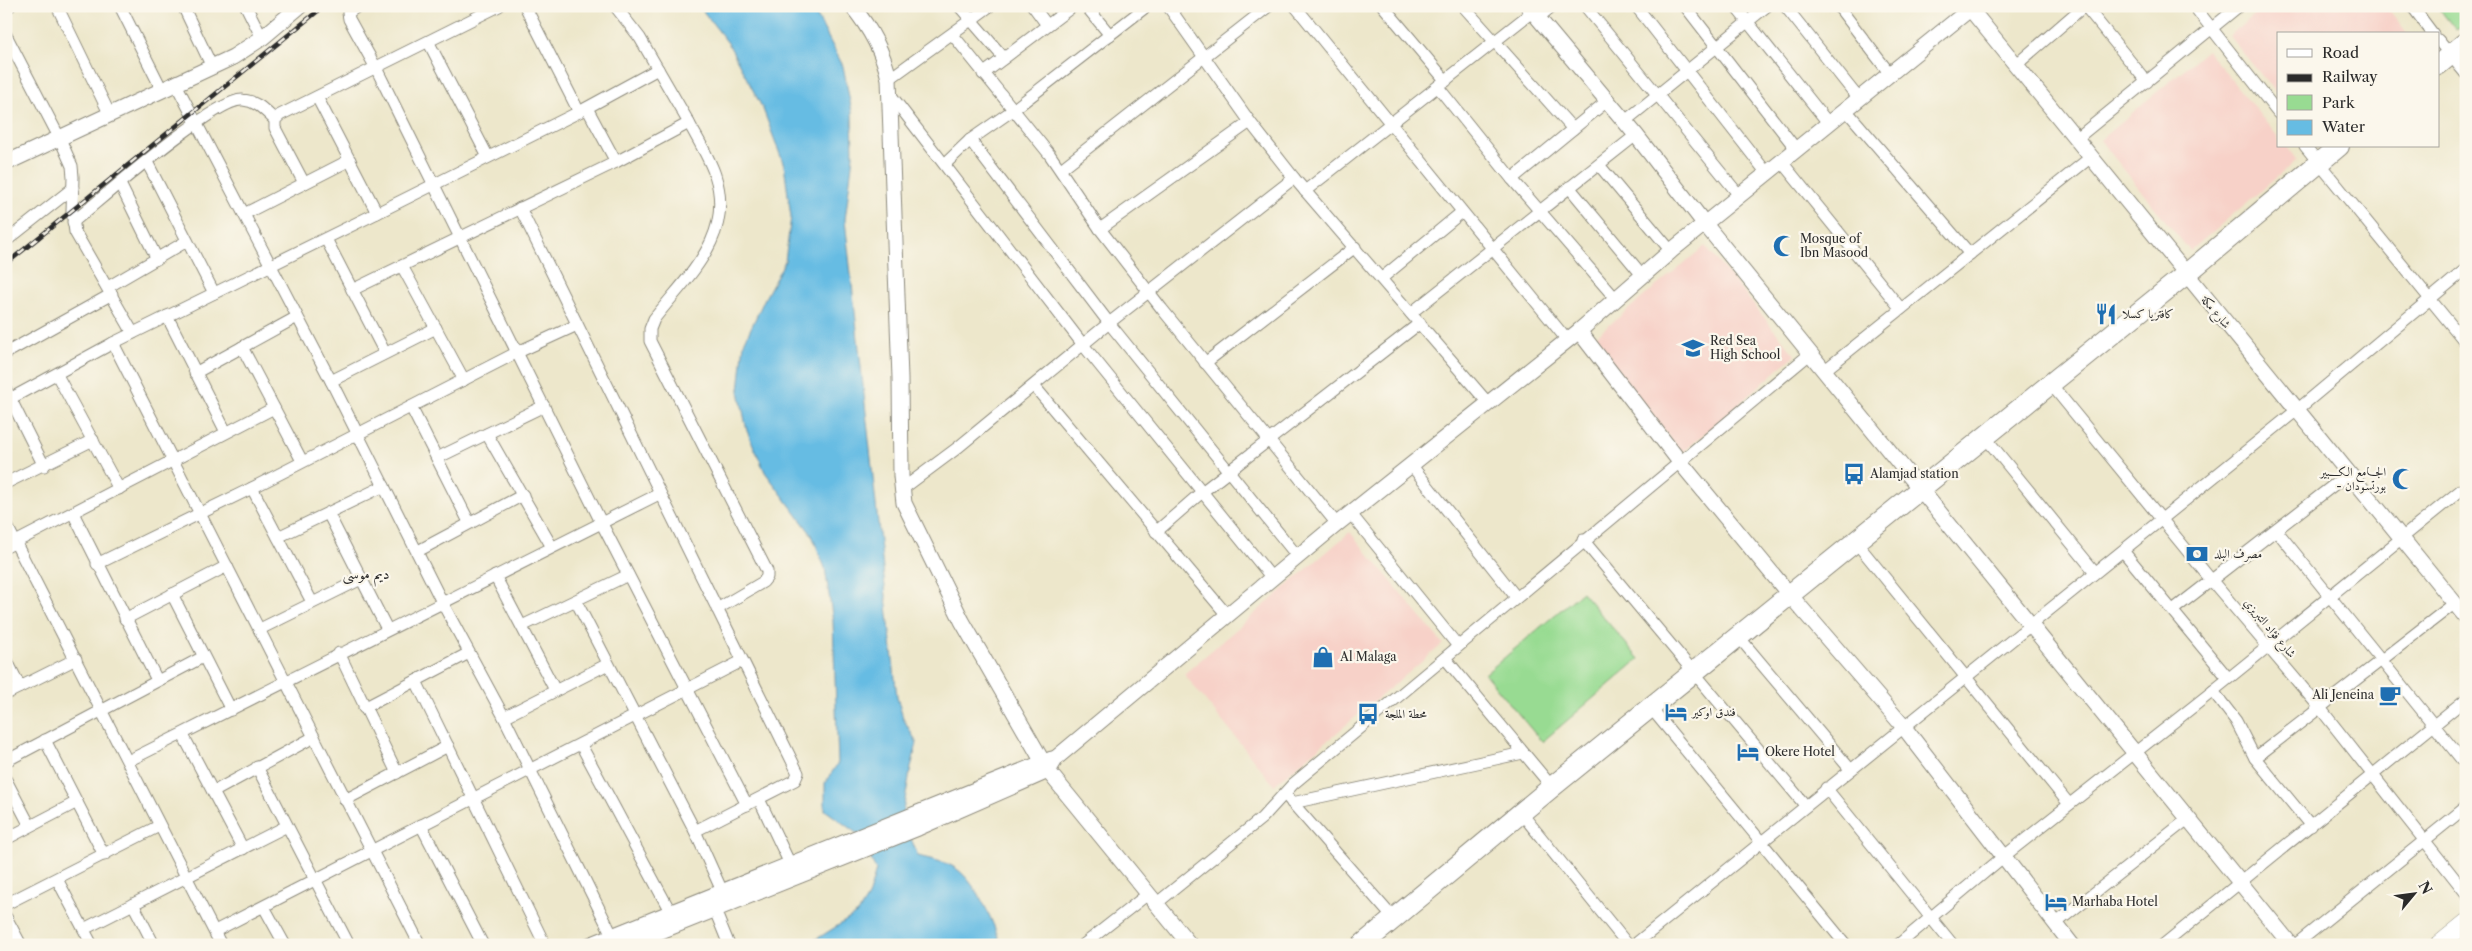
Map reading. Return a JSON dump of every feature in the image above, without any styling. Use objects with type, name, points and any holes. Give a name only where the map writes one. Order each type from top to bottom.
[{"type":"highway","points":[[2442,54],[2466,42]]},
{"type":"highway","points":[[1362,945],[1522,814],[1552,787],[1920,487],[1985,437],[2185,275],[2337,148]]},
{"type":"main road","points":[[2439,945],[2466,923]]},
{"type":"street","points":[[6,8],[10,6]]},
{"type":"street","points":[[56,6],[110,115]]},
{"type":"street","points":[[120,6],[169,87],[196,123],[358,434],[443,604],[504,717],[612,935]]},
{"type":"street","points":[[183,6],[212,67]]},
{"type":"street","points":[[246,6],[262,38]]},
{"type":"street","points":[[6,163],[233,57],[262,38],[300,6]]},
{"type":"street","points":[[358,6],[348,13],[349,19],[376,68],[601,522],[747,805]]},
{"type":"street","points":[[525,6],[583,110],[616,162]]},
{"type":"street","points":[[615,6],[640,38],[689,123],[714,173],[720,192],[721,211],[716,233],[707,251],[654,319],[650,329],[650,341],[767,571],[768,576],[763,582],[717,609]]},
{"type":"street","points":[[852,6],[874,35],[890,86],[900,378],[901,490],[910,519],[951,601],[1049,764],[1190,945]]},
{"type":"street","points":[[959,6],[1004,58]]},
{"type":"street","points":[[890,86],[990,6]]},
{"type":"street","points":[[1033,6],[1047,25]]},
{"type":"street","points":[[983,74],[1073,6]]},
{"type":"street","points":[[1086,6],[1110,35]]},
{"type":"street","points":[[945,164],[970,140],[1013,110],[1147,6]]},
{"type":"street","points":[[1168,6],[1250,122],[1294,178],[1488,403]]},
{"type":"street","points":[[1060,169],[1269,6]]},
{"type":"street","points":[[1295,6],[1492,248],[1573,335],[1789,594],[1903,726],[2072,945]]},
{"type":"street","points":[[1383,6],[1512,179],[1615,298]]},
{"type":"street","points":[[1463,6],[1494,43],[1573,129]]},
{"type":"street","points":[[1305,191],[1533,12],[1552,6]]},
{"type":"street","points":[[1585,6],[1739,195]]},
{"type":"street","points":[[1636,6],[1766,172]]},
{"type":"street","points":[[1685,6],[1796,148]]},
{"type":"street","points":[[1735,6],[1829,124]]},
{"type":"street","points":[[1624,122],[1766,6]]},
{"type":"street","points":[[1785,6],[1859,99]]},
{"type":"street","points":[[1838,6],[1890,74]]},
{"type":"street","points":[[2016,64],[2084,6],[2147,82]]},
{"type":"street","points":[[2194,6],[2277,112]]},
{"type":"street","points":[[2076,138],[2239,6]]},
{"type":"street","points":[[2412,6],[2432,32]]},
{"type":"street","points":[[275,120],[280,114],[428,43],[496,7]]},
{"type":"street","points":[[626,945],[1049,764],[1226,615],[1573,335],[1766,172],[1829,124],[1969,8]]},
{"type":"street","name":"شارع مكة","points":[[1969,8],[2466,617]]},
{"type":"street","points":[[1533,12],[1636,135],[1704,224],[1825,370],[2291,945]]},
{"type":"street","points":[[6,35],[72,166],[73,222],[75,232],[133,333]]},
{"type":"street","points":[[953,35],[1060,169],[1100,229],[1149,292],[1267,440],[1337,524]]},
{"type":"street","points":[[428,43],[488,157]]},
{"type":"street","points":[[2442,54],[2466,74]]},
{"type":"street","points":[[44,466],[8,396],[57,375],[112,343],[378,213],[583,110],[658,69]]},
{"type":"street","points":[[890,86],[945,164],[1084,346],[1272,578]]},
{"type":"street","points":[[317,97],[378,213]]},
{"type":"street","points":[[73,222],[196,123],[227,103],[242,100],[260,105],[275,120],[276,128],[304,183]]},
{"type":"street","points":[[1512,179],[1607,101]]},
{"type":"street","points":[[1846,110],[1970,254]]},
{"type":"street","points":[[1100,229],[1250,122]]},
{"type":"street","points":[[352,290],[616,162],[689,123]]},
{"type":"street","points":[[1411,312],[1636,135]]},
{"type":"street","points":[[970,140],[1109,323],[1227,472],[1298,557]]},
{"type":"street","points":[[2307,148],[2466,343]]},
{"type":"street","points":[[1825,370],[2092,158]]},
{"type":"street","points":[[244,214],[350,160]]},
{"type":"street","points":[[1780,161],[1901,309]]},
{"type":"street","points":[[147,162],[214,293]]},
{"type":"street","points":[[1599,164],[1671,251]]},
{"type":"street","points":[[901,490],[1294,178]]},
{"type":"street","points":[[120,184],[157,259]]},
{"type":"street","points":[[6,241],[73,188]]},
{"type":"street","points":[[1569,188],[1642,275]]},
{"type":"street","points":[[520,208],[659,494],[798,773],[795,780],[695,832]]},
{"type":"street","points":[[1382,278],[1462,212]]},
{"type":"street","points":[[326,239],[385,353]]},
{"type":"street","points":[[6,353],[110,291],[187,241]]},
{"type":"street","points":[[1205,363],[1355,247]]},
{"type":"street","points":[[402,266],[464,380]]},
{"type":"street","points":[[1634,945],[1826,788],[2297,410],[2466,269]]},
{"type":"street","points":[[167,316],[226,432]]},
{"type":"street","points":[[195,373],[297,317]]},
{"type":"street","points":[[1156,532],[1267,440],[1420,323]]},
{"type":"street","points":[[97,564],[411,408],[518,352],[577,325]]},
{"type":"street","points":[[331,382],[436,328]]},
{"type":"street","points":[[112,343],[420,945]]},
{"type":"street","points":[[242,347],[302,461]]},
{"type":"street","points":[[1083,945],[1152,898],[1262,818],[1283,792],[1810,352]]},
{"type":"street","points":[[57,375],[119,489]]},
{"type":"street","name":"شارع فؤاد التبريزي","points":[[2050,383],[2212,581],[2320,708],[2466,893]]},
{"type":"street","points":[[1034,386],[1226,615]]},
{"type":"street","points":[[436,458],[544,406]]},
{"type":"street","points":[[11,545],[274,408]]},
{"type":"street","points":[[411,408],[469,522]]},
{"type":"street","points":[[487,434],[552,547]]},
{"type":"street","points":[[1985,437],[2095,572]]},
{"type":"street","points":[[6,483],[44,466],[93,440]]},
{"type":"street","points":[[1412,466],[1516,597]]},
{"type":"street","points":[[2173,610],[2348,474]]},
{"type":"street","points":[[278,537],[384,486]]},
{"type":"street","points":[[1898,945],[2003,857],[2213,691],[2466,486]]},
{"type":"street","points":[[252,488],[312,602]]},
{"type":"street","points":[[128,761],[232,710],[339,653],[443,604],[659,494]]},
{"type":"street","points":[[418,551],[469,522],[523,495]]},
{"type":"street","points":[[73,513],[97,564],[158,680]]},
{"type":"street","points":[[328,513],[387,630]]},
{"type":"street","points":[[1350,514],[1458,646]]},
{"type":"street","points":[[6,524],[11,545],[103,710],[159,826],[221,945]]},
{"type":"street","points":[[2277,531],[2466,765]]},
{"type":"street","points":[[1583,540],[1805,805]]},
{"type":"street","points":[[1854,541],[2069,804]]},
{"type":"street","points":[[2123,551],[2228,678]]},
{"type":"street","points":[[125,619],[227,566]]},
{"type":"street","points":[[522,626],[628,575]]},
{"type":"street","points":[[495,576],[555,690]]},
{"type":"street","points":[[260,629],[361,579]]},
{"type":"street","points":[[172,594],[232,710]]},
{"type":"street","points":[[576,601],[695,832],[722,891]]},
{"type":"street","points":[[2255,758],[2455,603]]},
{"type":"street","points":[[1738,636],[1850,769]]},
{"type":"street","points":[[339,653],[397,773]]},
{"type":"street","points":[[364,708],[469,653]]},
{"type":"street","points":[[6,761],[203,656]]},
{"type":"street","points":[[1445,658],[1552,787]]},
{"type":"street","points":[[6,659],[20,687]]},
{"type":"street","points":[[6,694],[76,659]]},
{"type":"street","points":[[215,932],[315,878],[474,800],[742,661]]},
{"type":"street","points":[[504,717],[608,664]]},
{"type":"street","points":[[416,681],[545,945]]},
{"type":"street","points":[[2213,691],[2236,721],[2255,758],[2311,826]]},
{"type":"street","points":[[2163,945],[2466,700]]},
{"type":"street","points":[[1651,708],[1846,945]]},
{"type":"street","points":[[183,734],[243,849]]},
{"type":"street","points":[[213,792],[314,737]]},
{"type":"street","points":[[46,740],[104,855]]},
{"type":"street","points":[[581,745],[671,913]]},
{"type":"street","points":[[345,800],[448,746]]},
{"type":"street","points":[[1292,803],[1523,753]]},
{"type":"street","points":[[257,767],[349,945]]},
{"type":"street","points":[[6,780],[30,826]]},
{"type":"street","points":[[1826,788],[1953,945]]},
{"type":"street","points":[[1283,792],[1394,919]]},
{"type":"street","points":[[759,799],[790,864]]},
{"type":"street","points":[[6,840],[77,802]]},
{"type":"street","points":[[2295,945],[2466,807]]},
{"type":"street","points":[[1522,814],[1628,945]]},
{"type":"street","points":[[2055,924],[2189,818]]},
{"type":"street","points":[[421,825],[483,945]]},
{"type":"street","points":[[6,904],[159,826]]},
{"type":"street","points":[[84,929],[287,826]]},
{"type":"street","points":[[590,945],[790,864],[850,848]]},
{"type":"street","points":[[57,879],[92,945]]},
{"type":"street","points":[[133,904],[154,945]]},
{"type":"street","points":[[264,907],[285,945]]},
{"type":"street","points":[[714,908],[729,945]]},
{"type":"street","points":[[6,917],[21,945]]},
{"type":"shaded area","points":[[2265,6],[2386,6],[2406,32],[2277,32],[2277,94],[2229,36]]},
{"type":"shaded area","points":[[2207,50],[2277,136],[2277,148],[2288,148],[2297,160],[2190,251],[2100,140]]},
{"type":"shaded area","name":"Red Sea High School","points":[[1705,246],[1795,355],[1682,453],[1590,341]]},
{"type":"shaded area","points":[[1350,532],[1443,644],[1274,785],[1184,674]]},
{"type":"green space","points":[[2437,6],[2466,6],[2466,22],[2456,30]]},
{"type":"green space","points":[[1582,592],[1639,659],[1542,742],[1485,674]]},
{"type":"water","points":[[699,6],[809,6],[816,14],[843,66],[852,112],[853,156],[845,220],[897,697],[903,718],[917,743],[902,816],[918,856],[952,866],[976,890],[1001,945],[811,945],[815,940],[858,913],[868,897],[876,870],[859,835],[825,810],[825,783],[838,763],[833,621],[825,568],[812,535],[765,472],[747,431],[739,391],[744,343],[785,261],[791,217],[784,165],[763,109],[728,43]]},
{"type":"railway","points":[[6,264],[324,6]]},
{"type":"place","name":"Mosque of Ibn Masood","points":[[1784,246]]},
{"type":"place","name":"كافتريا كسلا","points":[[2106,314]]},
{"type":"place","name":"Red Sea High School","points":[[1693,348]]},
{"type":"place","name":"Alamjad station","points":[[1854,474]]},
{"type":"place","name":"الجـــامع الكــــبير - بورتسـودان","points":[[2403,479]]},
{"type":"place","name":"مصرف البلد","points":[[2197,554]]},
{"type":"place","name":"Al Malaga","points":[[1323,657]]},
{"type":"place","name":"Ali Jeneina","points":[[2390,695]]},
{"type":"place","name":"فندق اوكير","points":[[1676,712]]},
{"type":"place","name":"محطة الملجة","points":[[1368,714]]},
{"type":"place","name":"Okere Hotel","points":[[1748,752]]},
{"type":"place","name":"Marhaba Hotel","points":[[2056,902]]},
{"type":"district","name":"ديم موسى","points":[[366,574]]}]
